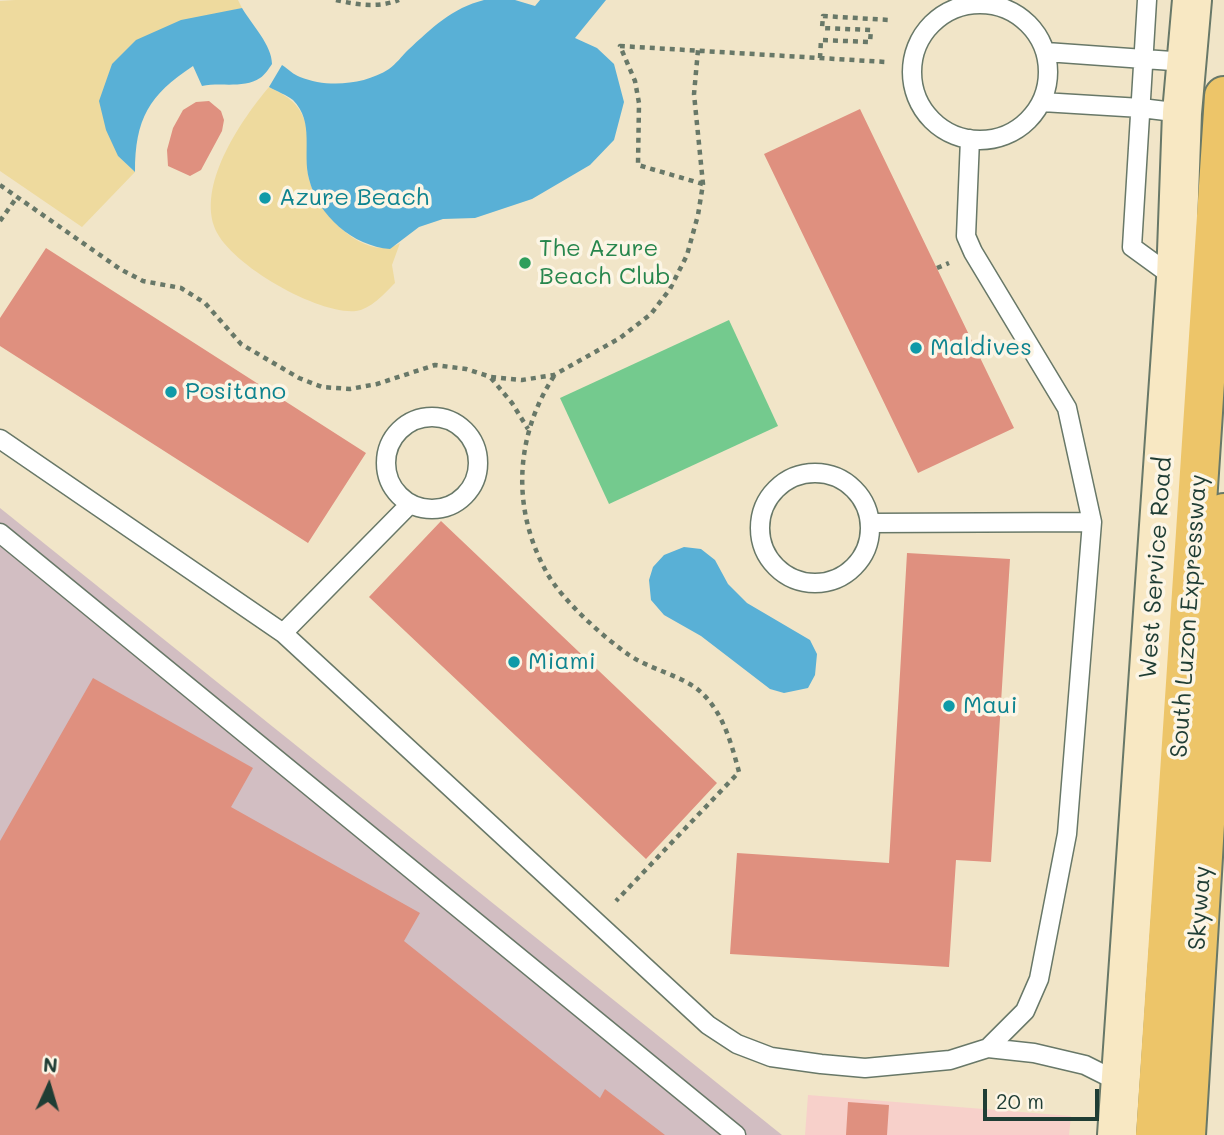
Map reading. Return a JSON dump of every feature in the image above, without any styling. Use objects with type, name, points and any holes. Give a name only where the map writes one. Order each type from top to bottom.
[{"type":"highway","name":"South Luzon Expressway","points":[[1155,1135],[1224,96]]},
{"type":"highway","name":"Skyway","points":[[1186,1135],[1224,513]]},
{"type":"main road","name":"West Service Road","points":[[1118,1135],[1176,279],[1182,113],[1192,0]]},
{"type":"lane","points":[[1147,0],[1132,247],[1176,279]]},
{"type":"lane","points":[[986,2],[1024,19],[1037,34],[1046,52],[1048,77],[1042,102],[1030,119],[1012,132],[992,139],[970,139],[950,134],[932,121],[919,105],[912,85],[911,64],[917,43],[929,26],[945,13],[965,4],[986,2]]},
{"type":"lane","points":[[1046,52],[1186,62]]},
{"type":"lane","points":[[1042,102],[1182,113]]},
{"type":"lane","points":[[970,139],[966,236],[973,253],[1067,408],[1092,522],[1067,834],[1039,979],[1025,1011],[988,1048]]},
{"type":"lane","points":[[438,418],[453,423],[466,433],[475,446],[478,461],[476,477],[468,492],[457,502],[442,509],[426,509],[411,504],[398,494],[387,473],[388,450],[395,435],[407,425],[422,419],[438,418]]},
{"type":"lane","points":[[0,439],[283,633],[708,1025],[737,1044],[771,1057],[864,1068],[950,1060],[988,1048],[1034,1053],[1085,1065],[1121,1083]]},
{"type":"lane","points":[[806,473],[824,473],[841,479],[856,490],[866,505],[871,523],[870,541],[862,558],[850,571],[834,580],[816,583],[797,581],[781,572],[768,558],[761,542],[759,523],[763,506],[773,491],[788,479],[806,473]]},
{"type":"lane","points":[[283,633],[411,504]]},
{"type":"lane","points":[[871,523],[1092,522]]},
{"type":"lane","points":[[0,533],[736,1135]]},
{"type":"path","points":[[336,0],[358,5],[385,5],[399,0]]},
{"type":"path","points":[[820,58],[821,40],[870,42],[871,30],[822,28],[823,16],[889,20]]},
{"type":"path","points":[[703,184],[638,165],[639,103],[635,82],[620,46],[886,62]]},
{"type":"path","points":[[0,185],[120,269],[143,281],[181,288],[205,303],[241,344],[299,378],[322,387],[350,389],[377,384],[435,365],[466,369],[491,377],[522,380],[554,375],[620,338],[651,314],[670,289],[687,255],[703,184],[694,94],[698,50]]},
{"type":"path","points":[[0,221],[17,197]]},
{"type":"path","points":[[554,375],[538,400],[528,429],[522,484],[525,515],[534,546],[561,594],[627,653],[646,666],[696,689],[713,707],[729,735],[738,772],[596,922]]},
{"type":"path","points":[[491,377],[528,429]]},
{"type":"shaded area","points":[[0,508],[782,1135],[0,1135]]},
{"type":"shaded area","points":[[808,1095],[1071,1116],[1069,1135],[805,1135]]},
{"type":"green space","points":[[729,320],[778,426],[609,504],[560,398]]},
{"type":"sand","points":[[238,0],[242,8],[217,14],[112,64],[108,78],[118,156],[135,172],[82,227],[0,171],[0,1]]},
{"type":"sand","name":"Azure Beach","points":[[269,87],[290,100],[301,113],[307,134],[309,179],[322,206],[332,219],[358,241],[372,246],[386,248],[400,243],[392,265],[395,283],[362,310],[339,310],[319,305],[275,284],[236,255],[214,226],[212,190],[218,171],[236,133]]},
{"type":"water","points":[[484,0],[515,0],[535,6],[540,0],[606,0],[575,38],[597,48],[614,64],[624,102],[614,140],[590,165],[532,199],[475,218],[443,219],[419,227],[390,249],[363,242],[339,227],[320,205],[307,169],[304,118],[293,100],[269,87],[282,65],[298,76],[322,83],[368,79],[392,67],[443,20],[462,8]]},
{"type":"water","points":[[242,8],[265,42],[272,64],[262,77],[254,81],[202,86],[193,66],[165,87],[155,98],[142,123],[135,172],[118,156],[106,130],[99,101],[112,64],[136,40],[181,20]]},
{"type":"water","points":[[684,547],[701,549],[715,560],[728,584],[747,603],[810,640],[817,654],[815,675],[808,688],[784,693],[770,689],[701,636],[664,615],[651,600],[649,580],[653,567],[664,555]]},
{"type":"building","points":[[209,101],[221,111],[224,120],[222,131],[201,170],[190,176],[168,166],[167,150],[173,128],[183,110],[196,102]]},
{"type":"building","name":"Maldives","points":[[860,109],[1014,428],[918,473],[764,154]]},
{"type":"building","name":"Positano","points":[[46,248],[366,453],[308,543],[0,346],[0,318]]},
{"type":"building","name":"Miami","points":[[441,521],[717,783],[646,859],[369,597]]},
{"type":"building","name":"Maui","points":[[907,553],[1010,559],[991,862],[956,860],[949,967],[730,954],[737,853],[889,863]]},
{"type":"building","points":[[93,678],[253,768],[231,807],[420,913],[404,941],[600,1098],[605,1089],[665,1135],[0,1135],[0,841]]},
{"type":"building","points":[[848,1102],[889,1105],[887,1135],[846,1135]]},
{"type":"place","name":"Azure Beach","points":[[265,198]]},
{"type":"place","name":"The Azure Beach Club","points":[[525,263]]},
{"type":"place","name":"Maldives","points":[[916,348]]},
{"type":"place","name":"Positano","points":[[171,392]]},
{"type":"place","name":"Miami","points":[[514,662]]},
{"type":"place","name":"Maui","points":[[949,706]]}]
